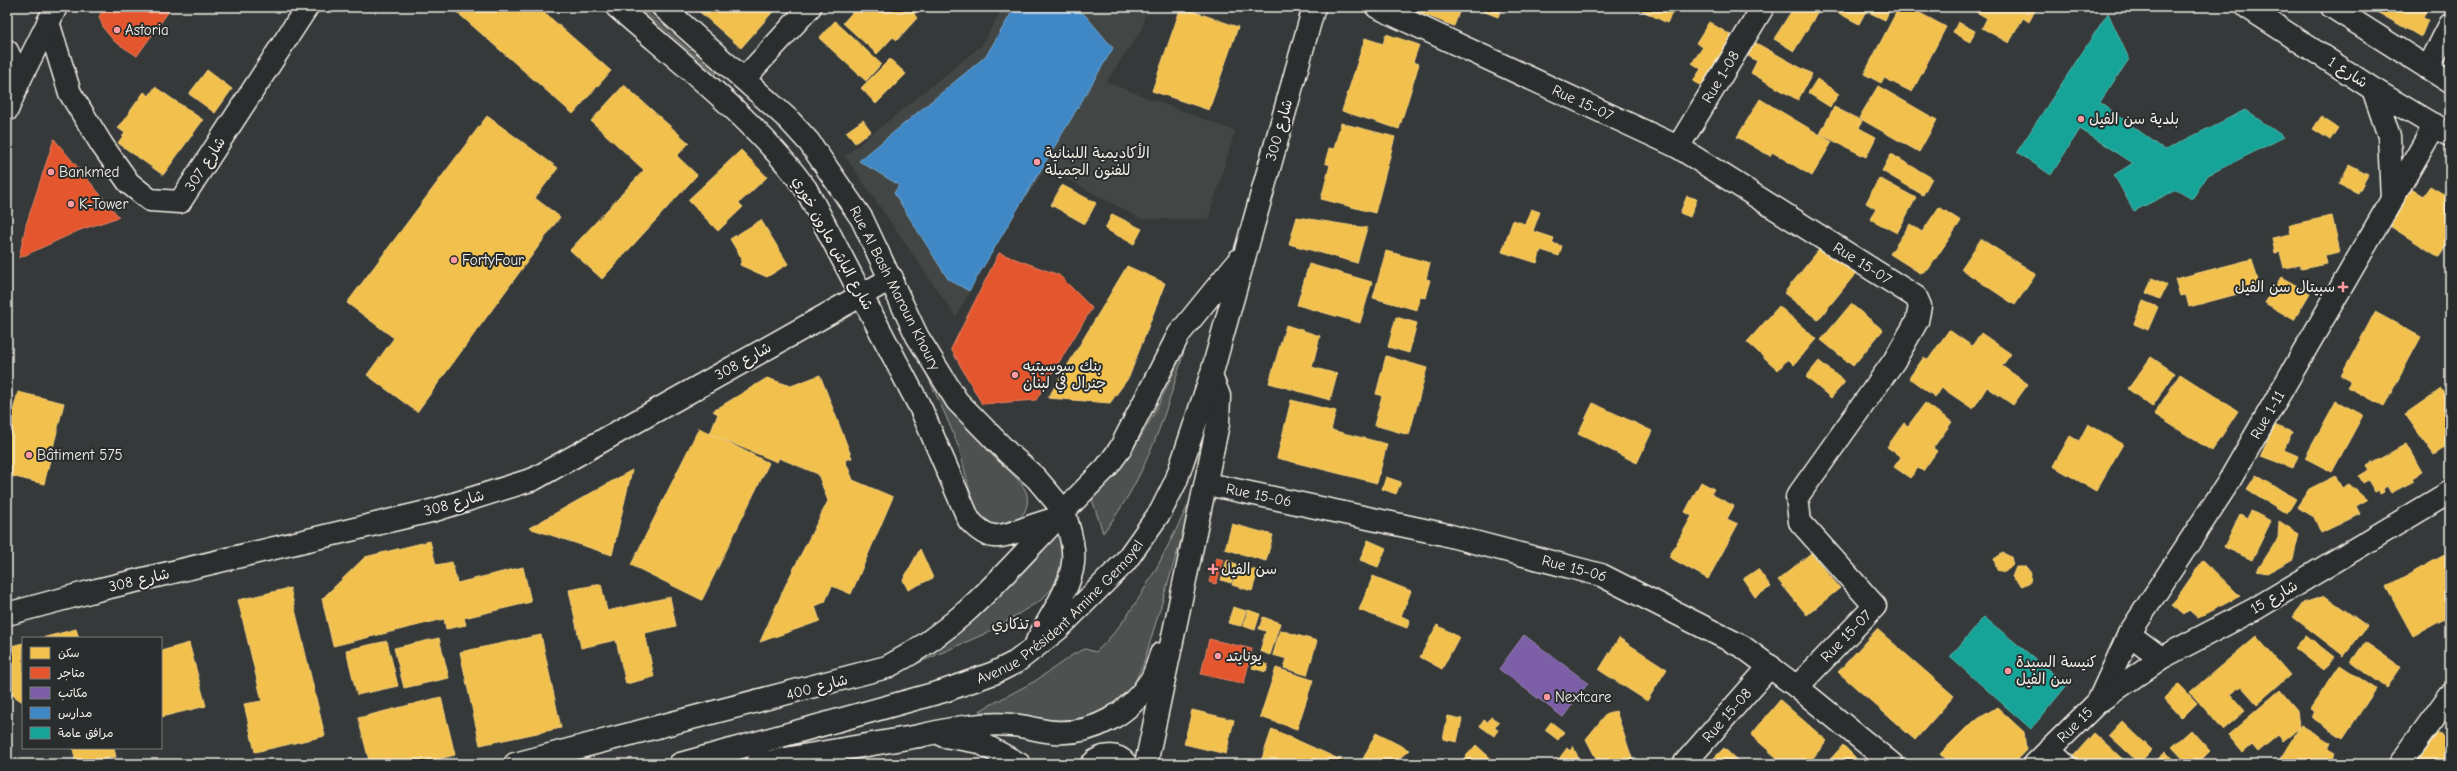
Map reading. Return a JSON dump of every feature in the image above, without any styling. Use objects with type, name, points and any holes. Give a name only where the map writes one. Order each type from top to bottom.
[{"type":"main road","name":"شارع 307","points":[[52,15],[70,93],[102,145],[129,183],[150,200],[180,202],[308,7]]},
{"type":"main road","name":"شارع الباش مارون خوري","points":[[617,7],[738,114],[788,165],[806,189],[921,409],[945,461],[964,512],[976,528],[993,537],[1011,534],[1061,514]]},
{"type":"main road","name":"Rue Al Bash Maroun Khoury","points":[[663,7],[788,119],[809,142],[862,219],[892,278],[917,336],[936,370],[957,401],[1008,453],[1036,478],[1061,514]]},
{"type":"main road","points":[[744,79],[810,7]]},
{"type":"main road","name":"شارع 300","points":[[1245,253],[1314,7]]},
{"type":"main road","name":"Rue 15-07","points":[[1377,7],[1678,147],[1916,297],[1920,306],[1917,321],[1894,361],[1797,497],[1800,522],[1875,606],[1798,686]]},
{"type":"main road","name":"Rue 1-08","points":[[1678,147],[1763,7]]},
{"type":"main road","name":"شارع 1","points":[[2247,7],[2373,89],[2445,126]]},
{"type":"main road","points":[[2332,7],[2450,82]]},
{"type":"main road","points":[[7,110],[20,79],[52,15]]},
{"type":"main road","points":[[2428,68],[2450,25]]},
{"type":"main road","points":[[7,51],[20,79]]},
{"type":"main road","points":[[2373,89],[2389,136],[2392,199]]},
{"type":"main road","name":"Rue 1-11","points":[[2098,702],[2129,634],[2228,483],[2392,199],[2445,126]]},
{"type":"main road","name":"Avenue Président Amine Gemayel","points":[[680,764],[970,683],[1016,662],[1032,650],[1105,585],[1125,562],[1161,511],[1176,482],[1211,376],[1245,253]]},
{"type":"main road","name":"شارع 400","points":[[515,764],[887,667],[922,648],[958,621],[1106,468],[1120,449],[1145,405],[1179,334],[1245,253]]},
{"type":"main road","name":"شارع 308","points":[[7,614],[97,590],[434,510],[534,479],[892,278]]},
{"type":"main road","points":[[1146,764],[1207,484],[1219,408],[1219,396],[1211,376]]},
{"type":"main road","name":"Rue 15-06","points":[[1207,484],[1443,534],[1601,575],[1743,647],[1798,686],[1892,764]]},
{"type":"main road","name":"شارع 15","points":[[2098,702],[2161,658],[2255,609],[2450,492]]},
{"type":"main road","points":[[1032,650],[1063,592],[1073,563],[1073,548],[1061,514]]},
{"type":"main road","points":[[757,764],[919,736],[949,729],[979,725],[1012,725],[1054,732],[1086,730],[1100,726],[1127,707],[1152,678],[1184,594]]},
{"type":"main road","points":[[2129,634],[2161,658]]},
{"type":"main road","name":"Rue 15-08","points":[[1684,764],[1770,666]]},
{"type":"main road","points":[[2400,764],[2450,695]]},
{"type":"main road","name":"Rue 15","points":[[2049,759],[2098,702]]},
{"type":"main road","points":[[919,736],[941,736],[979,742],[1019,764]]},
{"type":"main road","points":[[1092,764],[1096,759],[1106,756],[1115,757],[1126,764]]},
{"type":"shaded area","points":[[639,7],[662,7],[717,55],[716,74]]},
{"type":"shaded area","name":"الأكاديمية اللبنانية للفنون الجميلة","points":[[1003,7],[1146,7],[1142,29],[1106,82],[1235,131],[1208,219],[1141,219],[1047,168],[1004,228],[956,317],[845,156],[982,45]]},
{"type":"shaded area","points":[[904,328],[944,392],[977,437],[989,452],[1016,478],[1025,490],[1027,495],[1027,504],[1024,512],[1012,523],[1004,525],[988,521],[981,515],[977,508],[970,490],[960,451],[951,428]]},
{"type":"shaded area","points":[[1186,344],[1163,418],[1144,466],[1118,512],[1103,533],[1092,499],[1122,465],[1135,446],[1168,386]]},
{"type":"shaded area","points":[[1197,487],[1143,665],[1132,687],[1118,703],[1101,713],[1082,718],[1062,720],[1019,717],[979,711],[1035,681],[1074,654],[1085,649],[1096,652],[1127,616],[1140,596],[1165,552]]},
{"type":"shaded area","points":[[1064,527],[1063,577],[1041,600],[989,632],[907,668]]},
{"type":"building: سكن","points":[[451,7],[538,7],[611,71],[573,114]]},
{"type":"building: سكن","points":[[694,7],[777,7],[741,48]]},
{"type":"building: سكن","points":[[857,7],[921,7],[914,14],[917,18],[897,40],[893,37],[877,54],[843,23]]},
{"type":"building: سكن","points":[[1181,7],[1238,27],[1209,110],[1152,91]]},
{"type":"building: سكن","points":[[1417,7],[1461,7],[1454,26],[1415,11]]},
{"type":"building: سكن","points":[[1481,7],[1502,7],[1498,17],[1480,10]]},
{"type":"building: سكن","points":[[1640,7],[1675,7],[1667,23],[1639,9]]},
{"type":"building: سكن","points":[[1733,7],[1757,7],[1753,16]]},
{"type":"building: سكن","points":[[1794,7],[1821,7],[1794,51],[1774,39]]},
{"type":"building: سكن","points":[[1832,7],[1891,7],[1885,20],[1866,11],[1859,24],[1831,9]]},
{"type":"building: سكن","points":[[1899,7],[1921,7],[1918,12],[1946,27],[1912,92],[1884,78],[1881,83],[1864,74]]},
{"type":"building: سكن","points":[[1972,7],[2037,7],[2029,22],[2023,18],[2009,43],[1982,28],[1987,18],[1971,9]]},
{"type":"building: سكن","points":[[2368,7],[2428,7],[2423,18],[2428,20],[2421,37]]},
{"type":"building: سكن","points":[[835,21],[881,64],[866,81],[819,38]]},
{"type":"building: سكن","points":[[1709,22],[1737,39],[1706,89],[1693,81],[1701,69],[1692,63],[1703,47],[1696,43]]},
{"type":"building: سكن","points":[[1958,22],[1975,31],[1970,42],[1953,32]]},
{"type":"building: سكن","points":[[1386,34],[1419,45],[1413,62],[1419,64],[1399,129],[1342,111],[1365,38],[1383,44]]},
{"type":"building: سكن","points":[[1756,43],[1812,74],[1798,100],[1751,73],[1757,61],[1748,56]]},
{"type":"building: سكن","points":[[890,59],[906,74],[876,104],[861,88]]},
{"type":"building: سكن","points":[[207,70],[232,89],[215,113],[189,94]]},
{"type":"building: سكن","points":[[1817,79],[1839,94],[1830,107],[1808,93]]},
{"type":"building: سكن","points":[[624,85],[689,143],[677,156],[697,175],[602,279],[570,250],[644,170],[591,121]]},
{"type":"building: سكن","points":[[1878,86],[1937,120],[1919,152],[1859,118]]},
{"type":"building: سكن","points":[[155,87],[203,120],[163,175],[118,143],[125,133],[118,128],[144,92],[149,96]]},
{"type":"building: سكن","points":[[1760,99],[1832,142],[1812,176],[1772,152],[1770,156],[1737,137]]},
{"type":"building: سكن","points":[[1834,107],[1862,121],[1859,128],[1876,137],[1866,157],[1820,134]]},
{"type":"building: سكن","name":"FortyFour","points":[[487,116],[558,168],[535,198],[560,217],[417,412],[367,375],[394,338],[347,303]]},
{"type":"building: سكن","points":[[2321,117],[2338,128],[2330,140],[2313,129]]},
{"type":"building: سكن","points":[[863,120],[871,131],[855,143],[846,132]]},
{"type":"building: سكن","points":[[1341,123],[1395,137],[1375,213],[1321,199],[1330,165],[1325,163],[1329,148],[1334,149]]},
{"type":"building: سكن","points":[[741,150],[767,177],[739,203],[743,207],[718,231],[688,200]]},
{"type":"building: سكن","points":[[1891,154],[1932,178],[1923,195],[1882,171]]},
{"type":"building: سكن","points":[[2349,165],[2368,175],[2358,193],[2339,184]]},
{"type":"building: سكن","points":[[1879,178],[1916,198],[1897,233],[1870,219],[1876,209],[1866,203]]},
{"type":"building: سكن","points":[[1062,185],[1096,203],[1085,224],[1051,205]]},
{"type":"building: سكن","points":[[2430,186],[2450,198],[2450,240],[2439,257],[2385,223],[2408,187],[2423,196]]},
{"type":"building: سكن","points":[[1687,196],[1697,199],[1690,217],[1680,213]]},
{"type":"building: سكن","points":[[1939,207],[1961,221],[1928,270],[1920,273],[1890,254],[1910,224],[1922,232]]},
{"type":"building: سكن","points":[[1531,209],[1540,212],[1533,231],[1554,238],[1552,243],[1562,246],[1559,256],[1541,250],[1537,263],[1502,252],[1513,220],[1525,224]]},
{"type":"building: سكن","points":[[1112,214],[1142,229],[1134,244],[1105,229]]},
{"type":"building: سكن","points":[[2332,216],[2340,252],[2325,255],[2327,264],[2301,269],[2300,265],[2284,268],[2280,252],[2275,253],[2272,238],[2291,234],[2289,225]]},
{"type":"building: سكن","points":[[1297,217],[1367,228],[1357,263],[1289,244]]},
{"type":"building: سكن","points":[[761,220],[788,264],[767,277],[740,265],[742,259],[730,239]]},
{"type":"building: سكن","points":[[1981,239],[2036,274],[2015,305],[1961,269]]},
{"type":"building: سكن","points":[[1822,246],[1856,273],[1818,320],[1784,293]]},
{"type":"building: سكن","points":[[1386,251],[1430,263],[1426,279],[1430,280],[1425,298],[1420,296],[1417,310],[1373,298]]},
{"type":"building: سكن","points":[[2252,259],[2260,288],[2189,307],[2186,295],[2180,296],[2175,279]]},
{"type":"building: سكن","points":[[1309,264],[1372,282],[1360,323],[1297,305]]},
{"type":"building: سكن","points":[[1127,266],[1165,283],[1129,377],[1110,403],[1048,398]]},
{"type":"building: سكن","points":[[2281,277],[2310,293],[2294,320],[2265,303]]},
{"type":"building: سكن","points":[[2152,278],[2167,285],[2160,299],[2146,293]]},
{"type":"building: سكن","points":[[2143,301],[2158,307],[2148,330],[2134,324]]},
{"type":"building: سكن","points":[[1851,304],[1883,330],[1853,366],[1821,340]]},
{"type":"building: سكن","points":[[1779,306],[1816,339],[1794,365],[1788,359],[1778,370],[1747,342]]},
{"type":"building: سكن","points":[[2375,312],[2421,337],[2384,406],[2347,387],[2351,381],[2341,376]]},
{"type":"building: سكن","points":[[1396,317],[1417,323],[1409,353],[1388,347]]},
{"type":"building: سكن","points":[[1286,325],[1320,336],[1312,367],[1337,374],[1330,400],[1269,383]]},
{"type":"building: سكن","points":[[1949,330],[1972,346],[1981,333],[2011,354],[2002,366],[2028,384],[2013,405],[1987,387],[1973,409],[1942,388],[1935,397],[1909,378],[1924,357],[1928,360]]},
{"type":"building: سكن","points":[[1386,356],[1427,368],[1409,435],[1374,425],[1382,396],[1376,394]]},
{"type":"building: سكن","points":[[2151,357],[2175,373],[2152,407],[2128,389]]},
{"type":"building: سكن","points":[[1819,361],[1845,382],[1831,398],[1806,377]]},
{"type":"building: سكن","points":[[2180,374],[2238,411],[2212,451],[2154,414]]},
{"type":"building: سكن","points":[[820,375],[852,458],[845,460],[853,480],[893,497],[851,594],[832,586],[825,602],[815,606],[820,621],[760,642],[786,584],[828,501],[818,474],[779,458],[777,462],[710,434],[718,414],[713,411],[767,378],[791,386]]},
{"type":"building: سكن","points":[[2441,389],[2450,403],[2450,444],[2434,455],[2405,414]]},
{"type":"building: سكن","name":"Bâtiment 575","points":[[18,392],[64,403],[44,484],[7,475],[7,434]]},
{"type":"building: سكن","points":[[1291,400],[1336,411],[1331,430],[1387,444],[1377,483],[1277,458]]},
{"type":"building: سكن","points":[[2336,401],[2363,415],[2332,472],[2305,458]]},
{"type":"building: سكن","points":[[1593,403],[1652,431],[1637,463],[1578,434]]},
{"type":"building: سكن","points":[[1925,403],[1952,422],[1933,448],[1937,451],[1923,471],[1918,468],[1910,478],[1894,467],[1901,457],[1887,447],[1904,423],[1908,426]]},
{"type":"building: سكن","points":[[2088,424],[2123,444],[2096,491],[2053,466],[2070,436],[2079,441]]},
{"type":"building: سكن","points":[[2274,425],[2292,432],[2284,450],[2298,456],[2293,468],[2261,456]]},
{"type":"building: سكن","points":[[699,428],[769,463],[702,600],[631,565]]},
{"type":"building: سكن","points":[[2406,444],[2422,472],[2412,478],[2414,481],[2391,493],[2387,486],[2383,489],[2384,492],[2380,494],[2379,490],[2375,492],[2368,480],[2363,483],[2359,476],[2369,470],[2367,466]]},
{"type":"building: سكن","points":[[632,470],[612,555],[529,528]]},
{"type":"building: سكن","points":[[2256,475],[2296,499],[2287,514],[2247,489]]},
{"type":"building: سكن","points":[[2335,476],[2342,488],[2349,484],[2367,500],[2356,506],[2360,514],[2321,533],[2314,517],[2297,507],[2309,489]]},
{"type":"building: سكن","points":[[1386,477],[1401,482],[1396,494],[1382,489]]},
{"type":"building: سكن","points":[[1701,482],[1714,489],[1711,494],[1734,506],[1727,519],[1738,524],[1708,579],[1669,557],[1692,516],[1685,512]]},
{"type":"building: سكن","points":[[2251,511],[2271,521],[2252,560],[2224,547],[2240,514],[2247,518]]},
{"type":"building: سكن","points":[[2279,521],[2299,534],[2293,559],[2267,573],[2257,571],[2278,538]]},
{"type":"building: سكن","points":[[1232,524],[1273,535],[1266,561],[1225,549]]},
{"type":"building: سكن","points":[[1368,540],[1386,548],[1378,567],[1360,560]]},
{"type":"building: سكن","points":[[430,541],[436,565],[452,562],[457,583],[523,567],[531,602],[464,618],[466,625],[446,629],[444,619],[333,646],[322,599],[365,557]]},
{"type":"building: سكن","points":[[920,549],[933,578],[908,590],[903,580]]},
{"type":"building: سكن","points":[[2450,552],[2450,616],[2413,636],[2386,587]]},
{"type":"building: سكن","points":[[1811,553],[1840,588],[1807,615],[1778,580]]},
{"type":"building: سكن","points":[[2003,553],[2011,557],[2013,565],[2005,572],[1997,570],[1994,559]]},
{"type":"building: سكن","points":[[1227,560],[1236,564],[1231,583],[1221,580]]},
{"type":"building: سكن","points":[[2203,560],[2240,596],[2198,618],[2189,610],[2184,615],[2172,605]]},
{"type":"building: سكن","points":[[1237,565],[1258,571],[1252,591],[1232,585]]},
{"type":"building: سكن","points":[[2016,567],[2026,567],[2031,573],[2030,582],[2022,586],[2012,577]]},
{"type":"building: سكن","points":[[1758,569],[1771,587],[1755,597],[1743,579]]},
{"type":"building: سكن","points":[[1373,576],[1411,591],[1401,616],[1410,620],[1407,628],[1359,610]]},
{"type":"building: سكن","points":[[601,584],[607,611],[670,597],[676,626],[645,633],[654,677],[626,684],[616,640],[581,648],[569,590]]},
{"type":"building: سكن","points":[[290,588],[325,736],[255,752],[244,704],[262,701],[238,600]]},
{"type":"building: سكن","points":[[2325,596],[2367,626],[2344,656],[2293,617],[2303,603]]},
{"type":"building: سكن","points":[[1233,607],[1246,611],[1241,626],[1228,623]]},
{"type":"building: سكن","points":[[1248,610],[1260,614],[1255,630],[1243,626]]},
{"type":"building: سكن","points":[[1263,617],[1280,623],[1270,655],[1260,651],[1266,631],[1259,629]]},
{"type":"building: سكن","points":[[1437,625],[1459,637],[1442,669],[1420,657]]},
{"type":"building: سكن","points":[[76,629],[79,637],[46,637]]},
{"type":"building: سكن","points":[[1877,629],[1954,696],[1915,740],[1838,672]]},
{"type":"building: سكن","points":[[1280,630],[1317,641],[1307,675],[1284,668],[1287,659],[1273,655]]},
{"type":"building: سكن","points":[[541,635],[561,728],[480,745],[460,652]]},
{"type":"building: سكن","points":[[2306,635],[2334,657],[2323,670],[2295,648]]},
{"type":"building: سكن","points":[[2256,636],[2290,675],[2257,704],[2241,686],[2230,694],[2245,711],[2223,730],[2190,692]]},
{"type":"building: سكن","points":[[439,638],[449,678],[404,688],[394,648]]},
{"type":"building: سكن","points":[[1619,638],[1667,669],[1647,701],[1599,670]]},
{"type":"building: سكن","points":[[387,641],[398,686],[357,695],[346,650]]},
{"type":"building: سكن","points":[[2365,642],[2401,667],[2387,688],[2351,662]]},
{"type":"building: سكن","points":[[22,643],[22,701],[7,691],[7,647]]},
{"type":"building: سكن","points":[[189,643],[206,706],[162,717],[162,651]]},
{"type":"building: سكن","points":[[1255,661],[1268,665],[1266,672],[1252,668]]},
{"type":"building: سكن","points":[[2340,665],[2376,689],[2343,738],[2311,717],[2315,712],[2310,709]]},
{"type":"building: سكن","points":[[1276,668],[1313,680],[1297,729],[1260,717]]},
{"type":"building: سكن","points":[[2179,684],[2197,703],[2182,718],[2164,698]]},
{"type":"building: سكن","points":[[2280,690],[2297,710],[2299,728],[2283,741],[2278,735],[2258,752],[2252,745],[2243,753],[2228,735]]},
{"type":"building: سكن","points":[[441,697],[455,755],[418,764],[370,764],[358,718]]},
{"type":"building: سكن","points":[[1780,700],[1827,741],[1808,764],[1772,764],[1777,758],[1751,735]]},
{"type":"building: سكن","points":[[1997,707],[2024,732],[2026,750],[2013,764],[1950,764],[1940,754],[1970,724]]},
{"type":"building: سكن","points":[[1192,710],[1234,720],[1226,754],[1184,744]]},
{"type":"building: سكن","points":[[1616,711],[1634,764],[1599,764],[1586,739],[1607,713]]},
{"type":"building: سكن","points":[[1448,716],[1462,719],[1457,742],[1443,739]]},
{"type":"building: سكن","points":[[1491,717],[1499,722],[1494,728],[1498,730],[1494,736],[1480,726],[1484,720],[1488,722]]},
{"type":"building: سكن","points":[[2122,721],[2152,750],[2139,763],[2109,735]]},
{"type":"building: سكن","points":[[1551,722],[1564,732],[1558,740],[1545,730]]},
{"type":"building: سكن","points":[[2301,725],[2331,743],[2328,749],[2335,753],[2332,758],[2338,762],[2336,764],[2277,764]]},
{"type":"building: سكن","points":[[1272,729],[1350,764],[1260,764]]},
{"type":"building: سكن","points":[[2191,730],[2210,751],[2197,764],[2188,764],[2172,747]]},
{"type":"building: سكن","points":[[1376,733],[1409,750],[1393,764],[1366,764],[1362,761]]},
{"type":"building: سكن","points":[[2094,733],[2128,764],[2072,764],[2069,761]]},
{"type":"building: سكن","points":[[2437,733],[2450,741],[2450,764],[2410,764],[2424,743],[2428,746]]},
{"type":"building: سكن","points":[[1476,745],[1497,764],[1459,764]]},
{"type":"building: سكن","points":[[1843,745],[1856,758],[1852,762],[1854,764],[1827,763]]},
{"type":"building: سكن","points":[[1573,746],[1581,764],[1555,764],[1567,748],[1570,751]]},
{"type":"building: سكن","points":[[1724,748],[1741,764],[1708,764]]},
{"type":"building: سكن","points":[[73,749],[114,749],[116,757],[76,764]]},
{"type":"building: سكن","points":[[2166,752],[2177,764],[2152,764]]},
{"type":"building: متاجر","points":[[104,7],[162,7],[169,11],[137,56],[114,41],[104,29],[99,17]]},
{"type":"building: متاجر","name":"K-Tower","points":[[54,139],[119,217],[80,230],[19,258],[26,225]]},
{"type":"building: متاجر","points":[[999,253],[1059,275],[1092,308],[1036,400],[982,404],[951,349]]},
{"type":"building: متاجر","points":[[1216,558],[1224,560],[1216,584],[1209,582]]},
{"type":"building: متاجر","points":[[1209,639],[1252,649],[1244,684],[1201,674]]},
{"type":"building: مكاتب","points":[[1524,635],[1588,683],[1563,717],[1499,669]]},
{"type":"building: مدارس","points":[[1015,7],[1072,7],[1085,15],[1113,48],[969,291],[948,279],[894,193],[899,185],[859,161],[986,56]]},
{"type":"building: مرافق عامة","name":"بلدية سن الفيل","points":[[2108,13],[2129,59],[2100,102],[2165,150],[2245,110],[2284,137],[2208,175],[2192,199],[2176,190],[2134,211],[2114,175],[2133,163],[2080,129],[2051,175],[2017,152]]},
{"type":"building: مرافق عامة","name":"كنيسة السيدة سن الفيل","points":[[1984,617],[2067,685],[2031,729],[1950,657]]},
{"type":"place","name":"Astoria","points":[[117,30]]},
{"type":"place","name":"بلدية سن الفيل","points":[[2081,119]]},
{"type":"place","name":"الأكاديمية اللبنانية للفنون الجميلة","points":[[1037,162]]},
{"type":"place","name":"Bankmed","points":[[51,172]]},
{"type":"place","name":"K-Tower","points":[[71,204]]},
{"type":"place","name":"FortyFour","points":[[454,260]]},
{"type":"place","name":"سبيتال سن الفيل","points":[[2343,287]]},
{"type":"place","name":"بنك سوسيتيه جنرال في لبنان","points":[[1015,375]]},
{"type":"place","name":"Bâtiment 575","points":[[29,455]]},
{"type":"place","name":"سن الفيل","points":[[1213,569]]},
{"type":"place","name":"تذكاري","points":[[1037,624]]},
{"type":"place","name":"يونايتد","points":[[1218,656]]},
{"type":"place","name":"كنيسة السيدة سن الفيل","points":[[2008,671]]},
{"type":"place","name":"Nextcare","points":[[1547,697]]}]
